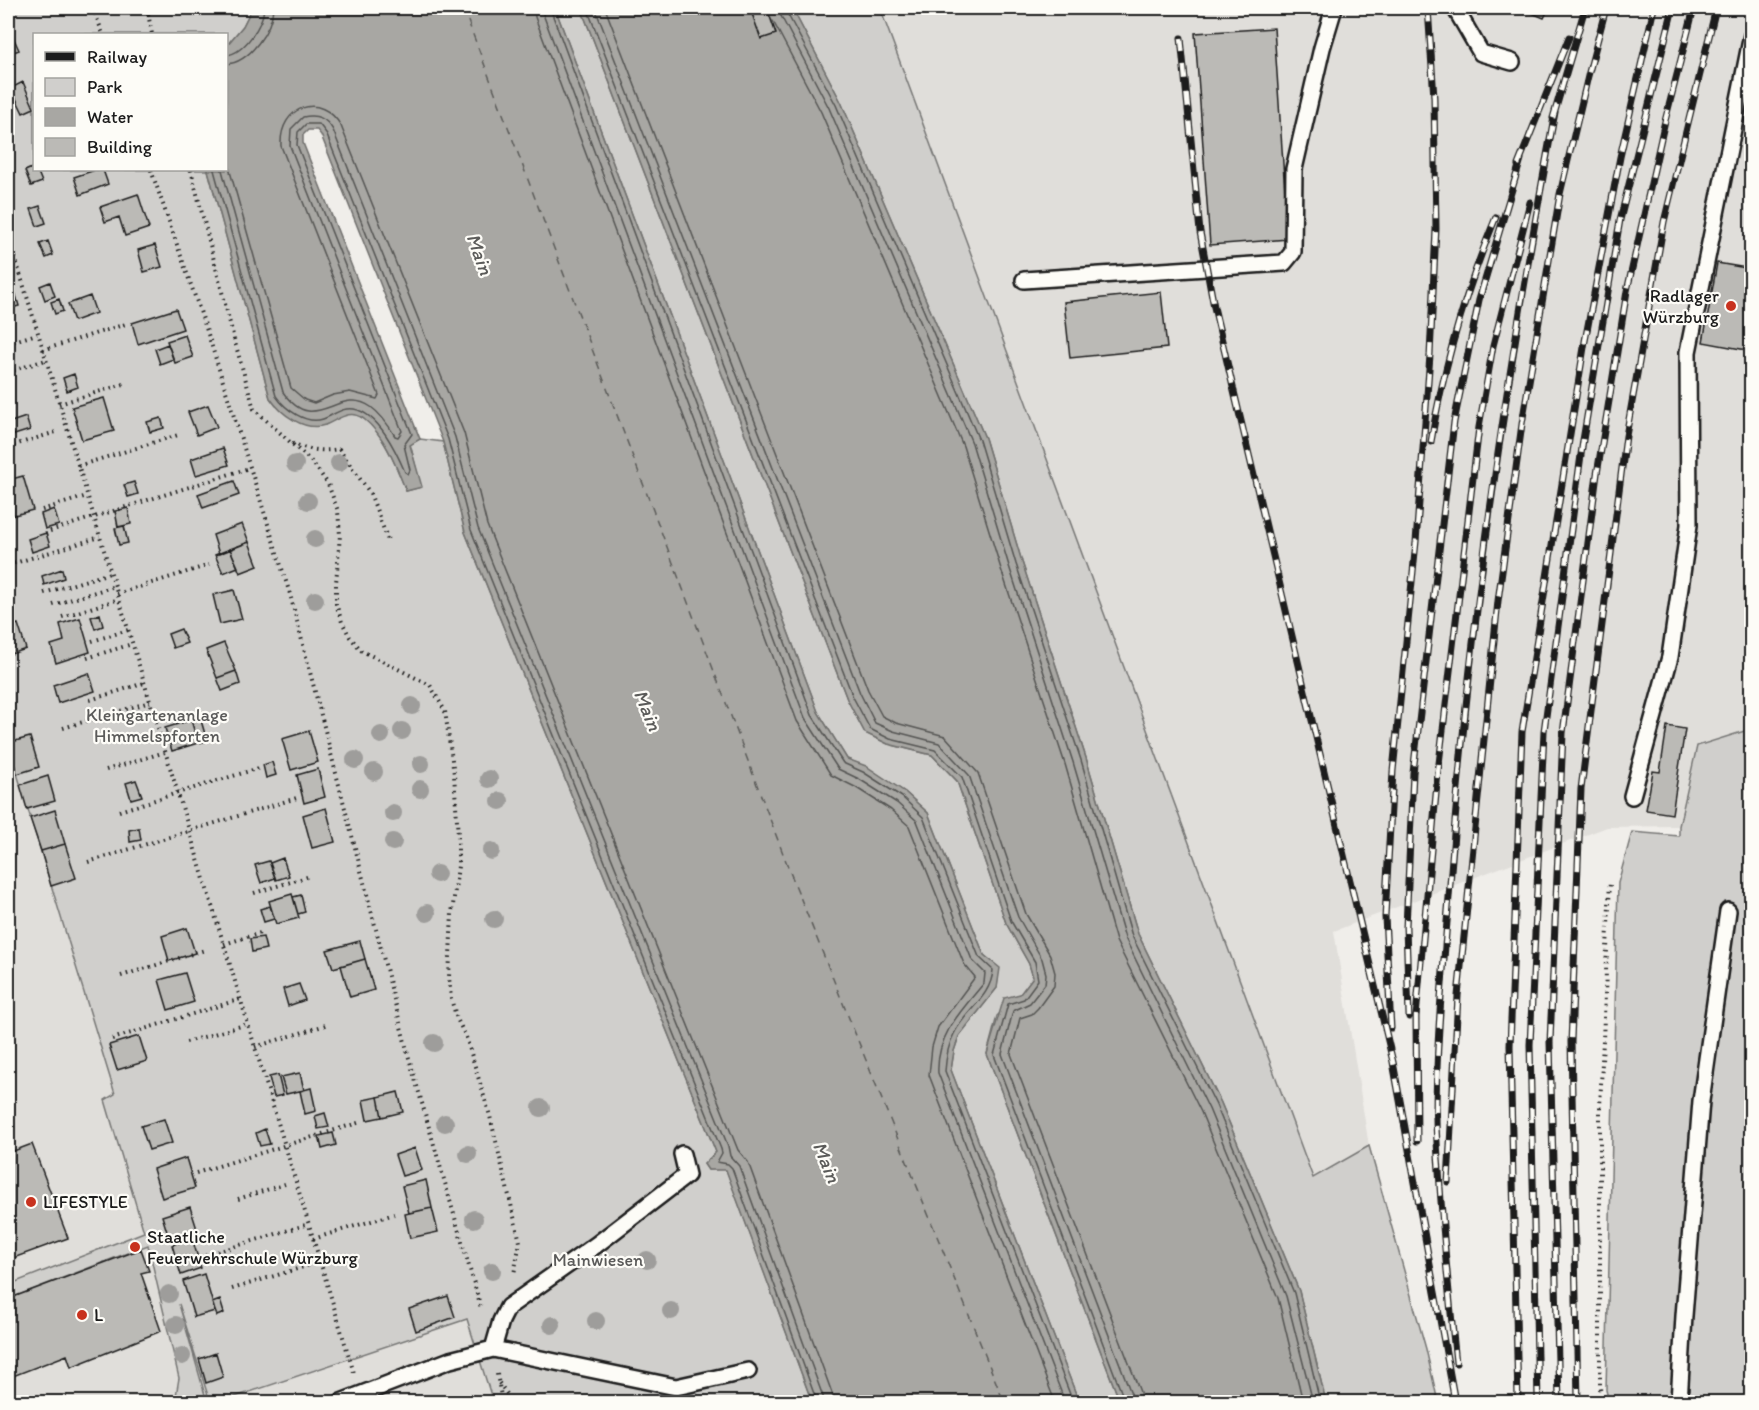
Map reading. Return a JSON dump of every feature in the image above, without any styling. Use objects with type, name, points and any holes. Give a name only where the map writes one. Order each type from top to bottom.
[{"type":"lane","points":[[1024,280],[1284,263],[1293,252],[1294,169],[1322,48],[1334,8]]},
{"type":"lane","points":[[1455,8],[1481,53],[1512,62]]},
{"type":"lane","points":[[1632,796],[1670,657],[1689,525],[1688,352],[1752,35]]},
{"type":"lane","points":[[1679,1402],[1683,1316],[1701,1101],[1728,912]]},
{"type":"lane","points":[[493,1349],[501,1321],[508,1307],[596,1245],[687,1175],[682,1154]]},
{"type":"lane","points":[[340,1402],[450,1360],[493,1349],[676,1387],[748,1371]]},
{"type":"path","points":[[93,8],[103,33]]},
{"type":"path","points":[[147,8],[152,33]]},
{"type":"path","points":[[151,171],[207,331],[290,594],[408,1058],[493,1349]]},
{"type":"path","points":[[191,171],[254,410],[313,463],[328,484],[338,511],[340,535],[336,604],[342,622],[350,637],[362,651],[430,685],[445,711],[454,774],[458,836],[458,866],[452,913],[449,977],[451,999],[466,1037],[490,1116],[520,1242],[508,1307]]},
{"type":"path","points":[[8,234],[361,1395]]},
{"type":"path","points":[[8,259],[14,257]]},
{"type":"path","points":[[43,350],[126,324]]},
{"type":"path","points":[[8,343],[38,334]]},
{"type":"path","points":[[8,372],[46,360]]},
{"type":"path","points":[[59,404],[124,384]]},
{"type":"path","points":[[8,447],[56,432]]},
{"type":"path","points":[[78,466],[178,435]]},
{"type":"path","points":[[289,442],[321,451],[339,449],[370,493],[389,543]]},
{"type":"path","points":[[50,531],[249,468]]},
{"type":"path","points":[[42,510],[87,496]]},
{"type":"path","points":[[8,565],[100,537]]},
{"type":"path","points":[[117,594],[209,565]]},
{"type":"path","points":[[44,593],[110,573]]},
{"type":"path","points":[[53,604],[115,586]]},
{"type":"path","points":[[62,617],[119,599]]},
{"type":"path","points":[[92,641],[128,630]]},
{"type":"path","points":[[87,658],[132,644]]},
{"type":"path","points":[[90,700],[144,683]]},
{"type":"path","points":[[63,728],[150,702]]},
{"type":"path","points":[[106,770],[165,752]]},
{"type":"path","points":[[119,811],[259,768]]},
{"type":"path","points":[[88,862],[300,797]]},
{"type":"path","points":[[254,893],[310,876]]},
{"type":"path","points":[[1602,1402],[1600,1388],[1600,1108],[1610,881]]},
{"type":"path","points":[[224,944],[260,933]]},
{"type":"path","points":[[121,976],[205,950]]},
{"type":"path","points":[[112,1039],[241,999]]},
{"type":"path","points":[[186,1042],[248,1024]]},
{"type":"path","points":[[255,1047],[329,1024]]},
{"type":"path","points":[[196,1173],[361,1122]]},
{"type":"path","points":[[238,1199],[285,1185]]},
{"type":"path","points":[[314,1239],[394,1214]]},
{"type":"path","points":[[200,1257],[309,1224]]},
{"type":"path","points":[[232,1289],[320,1262]]},
{"type":"path","points":[[502,1402],[499,1383],[513,1402]]},
{"type":"shaded area","points":[[880,8],[1751,8],[1751,729],[1697,746],[1679,826],[1607,827],[1334,931],[1369,1146],[1313,1178]]},
{"type":"shaded area","points":[[8,744],[51,886],[210,1402],[8,1402]]},
{"type":"shaded area","points":[[467,1319],[493,1402],[220,1402]]},
{"type":"green space","points":[[8,8],[252,8],[243,26],[228,44],[228,33],[33,33],[33,171],[208,171],[270,398],[276,406],[325,425],[344,415],[351,414],[361,417],[370,424],[386,445],[406,491],[421,487],[410,444],[420,439],[443,442],[465,532],[716,1152],[704,1164],[708,1170],[726,1169],[812,1402],[493,1402],[467,1319],[220,1402],[210,1402],[179,1304],[207,1402],[175,1402],[179,1378],[148,1245],[8,1299],[8,1285],[144,1232],[105,1100],[115,1094],[8,744],[8,107],[11,88],[8,78]]},
{"type":"green space","points":[[555,8],[581,8],[847,699],[865,733],[888,744],[932,755],[957,781],[1006,923],[1029,964],[1033,977],[1020,995],[997,1016],[987,1054],[1120,1402],[1079,1402],[951,1070],[959,1036],[997,988],[999,968],[984,955],[928,813],[905,792],[866,767],[847,759],[818,712]]},
{"type":"green space","points":[[792,8],[880,8],[1313,1178],[1369,1146],[1426,1349],[1438,1402],[1326,1402],[1299,1291],[1221,1103],[1138,934],[1086,758],[1022,562],[985,438],[841,102]]},
{"type":"green space","points":[[1751,729],[1751,1402],[1609,1402],[1606,1390],[1618,883],[1632,832],[1679,836],[1679,826],[1697,746]]},
{"type":"water","name":"Main","points":[[252,8],[555,8],[818,712],[847,759],[866,766],[905,792],[928,813],[984,955],[1000,968],[997,988],[959,1036],[951,1070],[1079,1402],[812,1402],[726,1170],[708,1170],[704,1164],[716,1152],[465,532],[443,442],[321,135],[317,130],[308,130],[303,135],[303,143],[420,439],[410,445],[422,487],[406,491],[384,443],[372,426],[359,416],[349,415],[325,425],[309,426],[301,424],[280,410],[270,398],[208,171],[228,171],[228,44],[243,26]]},
{"type":"water","points":[[581,8],[792,8],[841,102],[985,438],[1022,562],[1086,758],[1138,934],[1221,1103],[1299,1291],[1326,1402],[1120,1402],[987,1054],[1004,998],[1020,994],[1033,977],[1029,964],[1006,923],[957,781],[932,755],[888,744],[865,733],[847,699]]},
{"type":"building","points":[[750,8],[767,8],[776,34],[761,39]]},
{"type":"building","points":[[1520,8],[1549,8],[1544,18]]},
{"type":"building","points":[[8,26],[19,50],[8,54]]},
{"type":"building","points":[[1274,28],[1288,239],[1210,245],[1195,33]]},
{"type":"building","points":[[23,82],[33,108],[23,113],[11,88]]},
{"type":"building","points":[[33,167],[33,171],[37,171],[42,182],[31,186],[25,171]]},
{"type":"building","points":[[92,171],[103,171],[108,184],[80,195],[74,177]]},
{"type":"building","points":[[138,194],[149,228],[125,236],[119,217],[105,222],[100,207]]},
{"type":"building","points":[[40,206],[46,223],[37,226],[31,209]]},
{"type":"building","points":[[48,241],[53,255],[46,258],[40,244]]},
{"type":"building","points":[[155,245],[162,267],[144,272],[138,250]]},
{"type":"building","name":"Radlager Würzburg","points":[[1717,263],[1752,269],[1752,351],[1703,342]]},
{"type":"building","points":[[50,282],[55,296],[45,300],[40,286]]},
{"type":"building","points":[[15,292],[19,306],[8,309],[8,294]]},
{"type":"building","points":[[1161,292],[1167,348],[1070,358],[1064,302]]},
{"type":"building","points":[[90,296],[96,313],[74,321],[68,304]]},
{"type":"building","points":[[59,299],[63,311],[55,314],[51,302]]},
{"type":"building","points":[[176,309],[183,329],[138,344],[132,323]]},
{"type":"building","points":[[185,335],[193,357],[175,363],[167,341]]},
{"type":"building","points":[[168,344],[173,359],[160,364],[155,349]]},
{"type":"building","points":[[74,374],[78,387],[67,391],[63,378]]},
{"type":"building","points":[[104,398],[114,431],[82,440],[72,407]]},
{"type":"building","points":[[208,405],[217,427],[197,435],[188,412]]},
{"type":"building","points":[[26,417],[30,430],[8,437],[8,423]]},
{"type":"building","points":[[161,418],[164,428],[150,432],[147,422]]},
{"type":"building","points":[[223,448],[229,465],[196,475],[191,459]]},
{"type":"building","points":[[23,476],[33,510],[11,516],[8,504],[8,480]]},
{"type":"building","points":[[234,481],[239,495],[203,508],[198,494]]},
{"type":"building","points":[[134,482],[138,494],[128,497],[124,485]]},
{"type":"building","points":[[128,508],[131,524],[118,527],[115,511]]},
{"type":"building","points":[[54,509],[59,525],[45,529],[41,514]]},
{"type":"building","points":[[242,524],[249,542],[219,554],[213,535]]},
{"type":"building","points":[[124,526],[128,543],[119,545],[115,528]]},
{"type":"building","points":[[46,533],[50,546],[32,552],[28,539]]},
{"type":"building","points":[[249,542],[258,566],[240,573],[230,549]]},
{"type":"building","points":[[230,549],[238,567],[223,573],[215,555]]},
{"type":"building","points":[[62,569],[64,578],[44,585],[42,576]]},
{"type":"building","points":[[234,590],[242,619],[220,624],[213,595]]},
{"type":"building","points":[[100,614],[103,626],[95,629],[91,617]]},
{"type":"building","points":[[80,618],[90,652],[56,663],[51,645],[64,641],[60,624]]},
{"type":"building","points":[[18,624],[26,649],[8,655],[8,627]]},
{"type":"building","points":[[181,629],[187,643],[173,648],[168,634]]},
{"type":"building","points":[[224,643],[236,671],[217,678],[206,650]]},
{"type":"building","points":[[236,671],[240,684],[222,691],[217,678]]},
{"type":"building","points":[[89,673],[95,691],[58,703],[53,685]]},
{"type":"building","points":[[200,717],[207,741],[198,743],[191,720]]},
{"type":"building","points":[[191,720],[198,743],[172,751],[165,728]]},
{"type":"building","points":[[1667,726],[1685,729],[1672,814],[1646,810],[1653,771],[1660,772]]},
{"type":"building","points":[[309,731],[318,762],[291,770],[282,739]]},
{"type":"building","points":[[30,737],[39,767],[17,774],[8,743]]},
{"type":"building","points":[[272,762],[276,775],[266,778],[263,765]]},
{"type":"building","points":[[318,769],[325,797],[304,803],[297,775]]},
{"type":"building","points":[[48,776],[55,801],[27,809],[20,785]]},
{"type":"building","points":[[136,780],[142,796],[131,799],[126,783]]},
{"type":"building","points":[[326,808],[335,842],[312,848],[303,815]]},
{"type":"building","points":[[55,810],[65,844],[41,851],[30,818]]},
{"type":"building","points":[[139,828],[141,840],[130,842],[129,830]]},
{"type":"building","points":[[65,844],[76,878],[51,886],[41,851]]},
{"type":"building","points":[[283,858],[289,876],[276,880],[270,863]]},
{"type":"building","points":[[269,861],[275,878],[261,883],[255,865]]},
{"type":"building","points":[[292,894],[299,918],[276,924],[269,901]]},
{"type":"building","points":[[301,895],[305,912],[298,914],[293,897]]},
{"type":"building","points":[[270,906],[274,919],[264,922],[260,909]]},
{"type":"building","points":[[187,928],[195,953],[169,961],[162,936]]},
{"type":"building","points":[[263,937],[266,949],[252,952],[250,939]]},
{"type":"building","points":[[360,941],[365,959],[333,968],[327,950]]},
{"type":"building","points":[[365,959],[374,990],[350,997],[341,966]]},
{"type":"building","points":[[185,973],[194,1002],[168,1010],[159,980]]},
{"type":"building","points":[[299,984],[305,1000],[288,1006],[283,989]]},
{"type":"building","points":[[139,1036],[147,1061],[117,1070],[109,1045]]},
{"type":"building","points":[[300,1073],[304,1090],[286,1094],[281,1077]]},
{"type":"building","points":[[278,1075],[283,1095],[274,1097],[269,1077]]},
{"type":"building","points":[[311,1088],[316,1111],[305,1114],[300,1091]]},
{"type":"building","points":[[398,1092],[403,1112],[382,1117],[378,1097]]},
{"type":"building","points":[[378,1097],[382,1117],[367,1120],[363,1100]]},
{"type":"building","points":[[325,1113],[329,1127],[318,1129],[315,1116]]},
{"type":"building","points":[[164,1119],[172,1143],[149,1150],[141,1126]]},
{"type":"building","points":[[265,1129],[270,1144],[260,1146],[256,1133]]},
{"type":"building","points":[[333,1133],[336,1145],[322,1149],[319,1136]]},
{"type":"building","name":"LIFESTYLE","points":[[32,1144],[68,1238],[8,1260],[8,1153]]},
{"type":"building","points":[[415,1148],[422,1170],[402,1176],[395,1155]]},
{"type":"building","points":[[186,1158],[195,1188],[162,1198],[153,1169]]},
{"type":"building","points":[[426,1180],[432,1208],[409,1213],[402,1186]]},
{"type":"building","points":[[190,1207],[197,1229],[169,1238],[162,1216]]},
{"type":"building","points":[[432,1208],[438,1232],[410,1238],[405,1214]]},
{"type":"building","points":[[192,1238],[201,1268],[181,1275],[172,1245]]},
{"type":"building","name":"L","points":[[141,1249],[149,1271],[141,1273],[161,1331],[71,1367],[67,1355],[8,1378],[8,1299]]},
{"type":"building","points":[[204,1274],[215,1311],[194,1317],[183,1281]]},
{"type":"building","points":[[448,1296],[455,1317],[416,1331],[409,1309]]},
{"type":"building","points":[[220,1300],[224,1313],[217,1316],[212,1303]]},
{"type":"building","points":[[216,1353],[223,1377],[206,1383],[199,1359]]},
{"type":"ferry route","points":[[463,8],[790,872],[1004,1402]]},
{"type":"railway","points":[[1391,1028],[1385,917],[1393,771],[1416,542],[1430,355],[1436,229],[1434,98],[1428,8]]},
{"type":"railway","points":[[1553,118],[1585,8]]},
{"type":"railway","points":[[1448,1182],[1458,996],[1498,601],[1522,424],[1560,194],[1606,8]]},
{"type":"railway","points":[[1518,1402],[1510,1046],[1522,732],[1585,341],[1620,157],[1654,8]]},
{"type":"railway","points":[[1538,1402],[1530,1045],[1544,731],[1583,440],[1620,220],[1673,8]]},
{"type":"railway","points":[[1559,1402],[1550,1042],[1563,733],[1597,474],[1627,291],[1664,125],[1694,8]]},
{"type":"railway","points":[[1578,1402],[1571,1042],[1581,789],[1626,436],[1664,222],[1716,8]]},
{"type":"railway","points":[[1518,165],[1569,37]]},
{"type":"railway","points":[[1181,38],[1200,232],[1214,307],[1393,1062],[1455,1402]]},
{"type":"railway","points":[[1456,1363],[1443,1231],[1436,1126],[1436,1086],[1444,963],[1459,776],[1480,585],[1506,396],[1555,112]]},
{"type":"railway","points":[[1409,1017],[1406,927],[1413,773],[1454,422],[1479,300],[1521,159]]},
{"type":"railway","points":[[1417,1141],[1416,1017],[1438,772],[1479,427],[1493,346],[1530,202]]},
{"type":"railway","points":[[1431,442],[1442,384],[1457,328],[1496,217]]},
{"type":"place","name":"Radlager Würzburg","points":[[1731,306]]},
{"type":"place","name":"LIFESTYLE","points":[[31,1202]]},
{"type":"place","name":"Staatliche Feuerwehrschule Würzburg","points":[[135,1247]]},
{"type":"place","name":"L","points":[[82,1315]]},
{"type":"park label","name":"Kleingartenanlage Himmelspforten","points":[[157,725]]},
{"type":"park label","name":"Mainwiesen","points":[[598,1260]]}]
